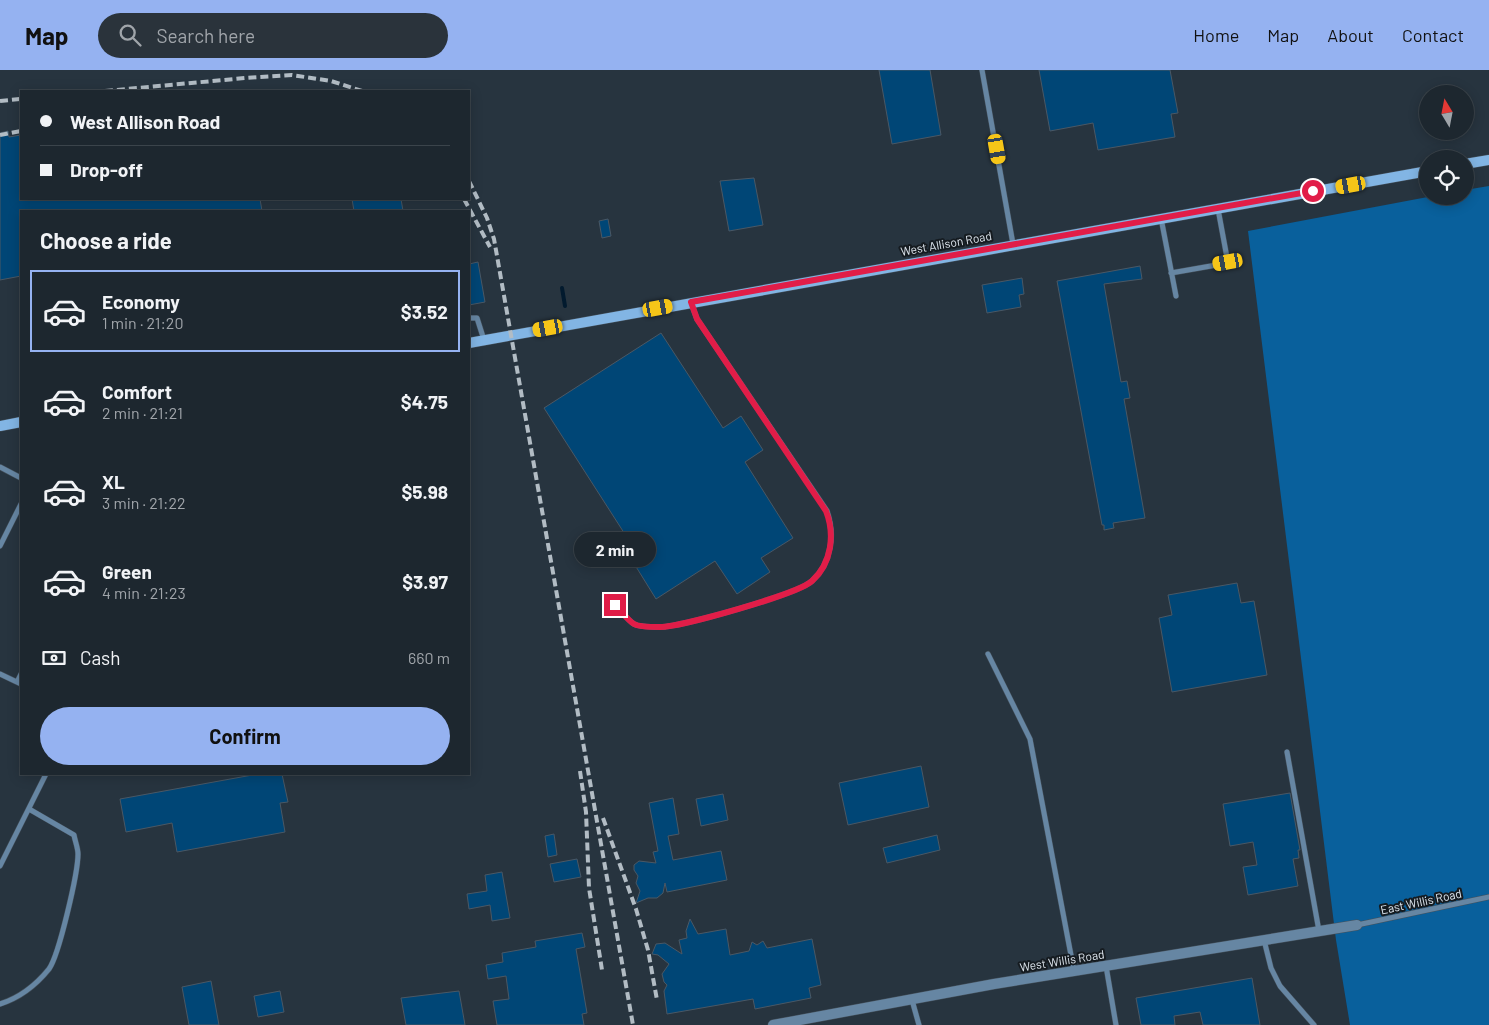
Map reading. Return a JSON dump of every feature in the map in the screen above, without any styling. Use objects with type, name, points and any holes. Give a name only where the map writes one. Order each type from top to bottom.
[{"type":"street","points":[[1474,162],[1489,160]]},
{"type":"street","name":"West Allison Road","points":[[470,343],[1419,173]]},
{"type":"street","points":[[0,426],[20,422]]},
{"type":"street","name":"West Willis Road","points":[[773,1025],[813,1021],[912,999],[1357,925]]},
{"type":"lane","points":[[982,70],[1013,244]]},
{"type":"lane","points":[[1171,273],[1228,262],[1218,208]]},
{"type":"lane","points":[[1161,218],[1176,296]]},
{"type":"lane","points":[[615,605],[634,624],[661,628],[790,594],[813,581],[825,562],[831,545],[832,526],[826,511],[697,319],[691,302]]},
{"type":"lane","points":[[470,318],[477,318],[484,340]]},
{"type":"lane","points":[[0,468],[20,478]]},
{"type":"lane","points":[[0,546],[20,506]]},
{"type":"lane","points":[[988,654],[1030,739],[1074,971]]},
{"type":"lane","points":[[0,674],[19,683]]},
{"type":"lane","points":[[1287,752],[1319,931]]},
{"type":"lane","points":[[0,866],[46,775]]},
{"type":"lane","points":[[0,1004],[13,1000],[34,985],[50,967],[70,896],[78,854],[74,835],[29,809]]},
{"type":"lane","name":"East Willis Road","points":[[1357,925],[1489,897]]},
{"type":"lane","points":[[1264,940],[1271,968],[1280,986],[1314,1025]]},
{"type":"lane","points":[[1106,966],[1116,1025]]},
{"type":"lane","points":[[912,999],[919,1025]]},
{"type":"shaded area","points":[[1489,186],[1489,1025],[1350,1025],[1336,940],[1248,231],[1419,199],[1419,205],[1474,205],[1474,188]]},
{"type":"building","points":[[879,70],[930,70],[941,135],[892,144]]},
{"type":"building","points":[[1039,70],[1170,70],[1178,113],[1171,114],[1175,137],[1098,150],[1093,123],[1050,131]]},
{"type":"building","points":[[8,131],[9,137],[20,135],[20,200],[260,200],[262,210],[20,210],[20,276],[0,280],[0,133]]},
{"type":"building","points":[[754,178],[763,225],[729,231],[720,181]]},
{"type":"building","points":[[352,200],[401,200],[403,210],[354,210]]},
{"type":"building","points":[[608,219],[611,236],[602,238],[599,221]]},
{"type":"building","points":[[478,262],[485,302],[470,305],[470,264]]},
{"type":"building","points":[[1140,266],[1142,279],[1104,284],[1121,382],[1127,381],[1130,398],[1124,399],[1145,518],[1113,523],[1114,528],[1104,530],[1057,281]]},
{"type":"building","points":[[1022,278],[1024,294],[1019,295],[1021,307],[987,313],[982,285]]},
{"type":"building","points":[[661,333],[723,428],[741,416],[763,450],[745,462],[793,538],[761,558],[770,572],[737,594],[715,561],[656,599],[630,557],[637,553],[544,408]]},
{"type":"building","points":[[1237,583],[1241,603],[1254,601],[1267,675],[1172,692],[1159,618],[1172,615],[1168,595]]},
{"type":"building","points":[[921,766],[929,807],[848,825],[839,783]]},
{"type":"building","points":[[252,775],[282,775],[288,802],[280,803],[285,832],[177,852],[172,823],[126,832],[120,799]]},
{"type":"building","points":[[1290,793],[1300,850],[1298,850],[1299,858],[1293,859],[1298,886],[1248,895],[1243,867],[1257,865],[1253,842],[1230,846],[1223,804]]},
{"type":"building","points":[[723,794],[728,820],[701,826],[696,799]]},
{"type":"building","points":[[673,798],[679,834],[668,836],[673,860],[721,851],[727,880],[667,892],[665,883],[663,893],[657,898],[648,898],[636,903],[640,891],[636,883],[638,876],[634,870],[634,865],[639,861],[656,863],[653,852],[658,851],[649,803]]},
{"type":"building","points":[[554,834],[557,855],[548,857],[545,836]]},
{"type":"building","points":[[937,835],[940,850],[887,863],[883,848]]},
{"type":"building","points":[[577,859],[581,877],[554,882],[550,864]]},
{"type":"building","points":[[502,872],[510,918],[492,921],[490,905],[469,909],[467,894],[487,891],[485,875]]},
{"type":"building","points":[[690,919],[698,934],[726,929],[730,955],[749,951],[752,942],[757,945],[763,941],[767,948],[812,939],[821,985],[809,988],[811,998],[755,1009],[753,999],[667,1014],[664,991],[667,985],[662,974],[669,964],[658,955],[652,954],[656,944],[665,943],[682,954],[679,940],[687,938],[686,931]]},
{"type":"building","points":[[582,933],[585,947],[576,949],[587,1013],[582,1014],[584,1025],[497,1025],[493,1001],[509,999],[506,976],[488,979],[486,965],[503,962],[502,953],[536,947],[535,941]]},
{"type":"building","points":[[1252,978],[1260,1025],[1203,1025],[1200,1012],[1174,1016],[1175,1025],[1141,1025],[1136,998]]},
{"type":"building","points":[[211,981],[219,1025],[189,1025],[182,987]]},
{"type":"building","points":[[280,991],[284,1012],[258,1017],[254,996]]},
{"type":"building","points":[[459,991],[465,1025],[406,1025],[401,998]]},
{"type":"waterway","points":[[562,288],[565,306]]},
{"type":"railway","points":[[116,90],[292,75],[331,81],[359,90]]},
{"type":"railway","points":[[0,101],[20,99]]},
{"type":"railway","points":[[0,135],[20,131]]},
{"type":"railway","points":[[470,183],[487,218],[494,239],[633,1025]]},
{"type":"railway","points":[[465,200],[470,210]]},
{"type":"railway","points":[[470,210],[490,247]]},
{"type":"railway","points":[[580,771],[586,812],[589,888],[602,970]]},
{"type":"railway","points":[[603,818],[636,909],[648,950],[657,1000]]},
{"type":"route","points":[[615,605],[634,624],[661,628],[790,594],[813,581],[825,562],[831,545],[832,526],[826,511],[697,319],[691,302],[1313,191]]}]
